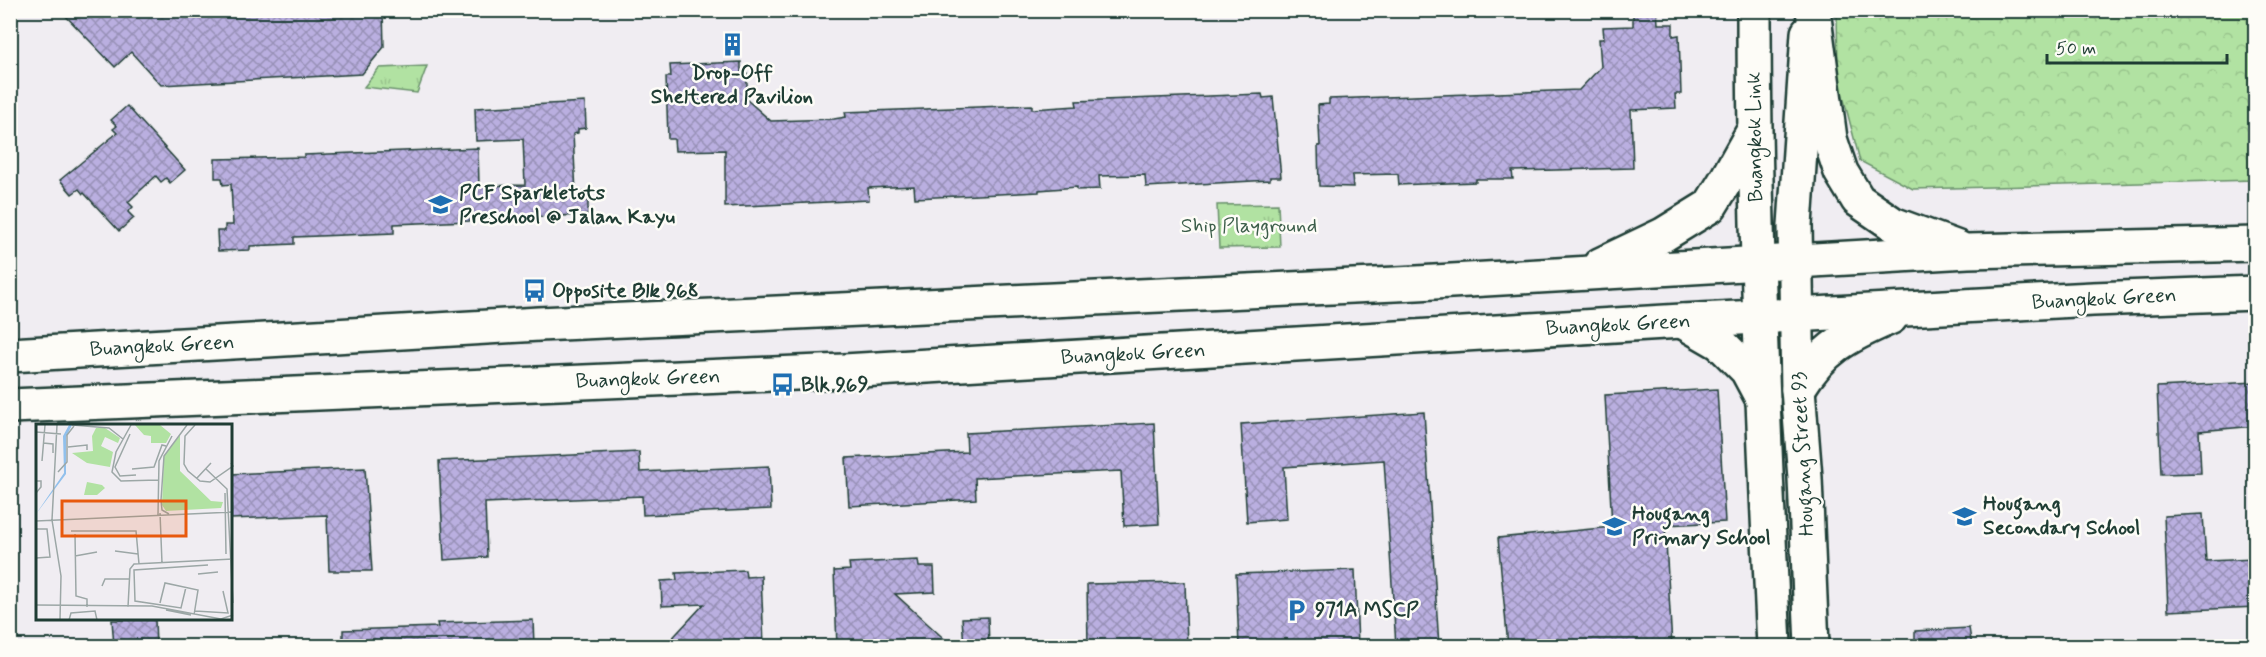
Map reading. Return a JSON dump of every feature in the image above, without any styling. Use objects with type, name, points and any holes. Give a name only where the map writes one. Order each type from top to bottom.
[{"type":"main road","name":"Buangkok Link","points":[[1754,10],[1754,130],[1759,263]]},
{"type":"main road","name":"Buangkok Link","points":[[1796,261],[1795,225],[1811,10]]},
{"type":"main road","points":[[1811,10],[1830,139],[1841,172],[1858,200],[1893,224],[1968,251]]},
{"type":"main road","points":[[1584,272],[1663,236],[1710,206],[1754,130]]},
{"type":"main road","name":"Buangkok Green","points":[[12,354],[539,324],[1417,283],[1968,251],[2256,244]]},
{"type":"main road","name":"Hougang Street 93","points":[[1796,261],[1798,389],[1806,488],[1812,646]]},
{"type":"main road","name":"Hougang Street 93","points":[[1759,263],[1774,646]]},
{"type":"main road","name":"Buangkok Green","points":[[15,408],[844,372],[1682,321],[2114,298],[2256,293]]},
{"type":"main road","points":[[1798,389],[1811,367],[1831,348],[1860,330],[1906,310]]},
{"type":"main road","points":[[1682,321],[1720,343],[1747,370],[1763,400]]},
{"type":"green space","points":[[1837,11],[2255,11],[2255,180],[1913,189],[1860,161],[1838,77]]},
{"type":"green space","points":[[427,66],[417,93],[364,87],[379,68]]},
{"type":"green space","name":"Ship Playground","points":[[1278,204],[1280,247],[1219,248],[1217,205]]},
{"type":"building","points":[[60,10],[383,10],[384,47],[362,74],[161,85],[131,52],[115,67]]},
{"type":"building","points":[[1633,10],[1657,10],[1658,24],[1673,24],[1673,36],[1679,35],[1681,94],[1675,94],[1676,108],[1631,110],[1633,168],[1512,171],[1513,179],[1476,179],[1476,182],[1399,185],[1398,174],[1352,175],[1353,187],[1319,186],[1318,105],[1329,104],[1329,99],[1579,90],[1601,67],[1599,39],[1604,39],[1603,27],[1633,26]]},
{"type":"building","points":[[741,62],[741,73],[747,74],[747,100],[771,121],[834,119],[846,117],[845,112],[1032,105],[1032,109],[1077,106],[1076,101],[1262,94],[1263,98],[1273,97],[1281,177],[1270,177],[1270,180],[1146,187],[1145,175],[1099,176],[1100,189],[1077,190],[1077,187],[1039,190],[1039,192],[915,198],[914,186],[868,188],[869,200],[725,207],[725,150],[675,151],[674,139],[668,139],[666,77],[671,77],[670,65]]},
{"type":"building","points":[[585,102],[586,128],[578,129],[578,133],[573,134],[576,193],[588,192],[588,215],[394,224],[394,233],[294,237],[294,244],[250,246],[250,250],[218,251],[217,231],[225,231],[225,225],[233,225],[231,184],[223,185],[222,178],[215,178],[215,159],[478,148],[479,186],[525,185],[523,139],[476,141],[475,108]]},
{"type":"building","points":[[127,106],[185,170],[170,183],[166,178],[161,182],[156,176],[128,202],[133,207],[128,212],[134,218],[119,231],[84,193],[79,189],[72,194],[60,180],[117,133],[113,129],[117,126],[111,120]]},
{"type":"building","points":[[2256,382],[2256,426],[2199,431],[2201,473],[2161,474],[2157,387]]},
{"type":"building","name":"Hougang Primary School","points":[[1717,389],[1725,522],[1665,525],[1672,646],[1508,646],[1498,538],[1612,527],[1605,395]]},
{"type":"building","points":[[1424,412],[1439,646],[1396,646],[1384,460],[1284,467],[1287,519],[1247,522],[1241,424]]},
{"type":"building","points":[[1154,423],[1159,524],[1124,526],[1121,471],[975,478],[976,499],[849,506],[846,458],[967,452],[966,433]]},
{"type":"building","points":[[639,452],[640,472],[769,466],[771,509],[643,515],[642,496],[485,503],[487,557],[444,560],[439,461]]},
{"type":"building","points":[[365,468],[372,571],[329,571],[327,515],[232,519],[232,474]]},
{"type":"building","points":[[2203,514],[2206,561],[2256,559],[2256,607],[2168,611],[2164,516]]},
{"type":"building","points":[[918,560],[919,567],[934,567],[935,592],[895,594],[952,646],[837,646],[834,571],[850,570],[849,563]]},
{"type":"building","points":[[745,570],[746,577],[761,576],[764,646],[665,646],[704,604],[662,606],[661,581],[677,580],[676,573]]},
{"type":"building","name":"971A MSCP","points":[[1355,570],[1358,646],[1239,646],[1236,574]]},
{"type":"building","points":[[1185,582],[1187,646],[1088,646],[1087,584]]},
{"type":"building","points":[[988,617],[989,646],[964,646],[962,618]]},
{"type":"building","points":[[533,620],[534,646],[343,646],[343,630],[438,627],[437,623]]},
{"type":"building","points":[[112,621],[155,621],[156,646],[114,646]]},
{"type":"building","points":[[1969,628],[1972,646],[1915,646],[1915,631]]},
{"type":"place","name":"Drop-Off Sheltered Pavilion","points":[[732,45]]},
{"type":"place","name":"PCF Sparkletots Preschool @ Jalan Kayu","points":[[441,205]]},
{"type":"place","name":"Opposite Blk 968","points":[[534,291]]},
{"type":"place","name":"Blk 969","points":[[783,385]]},
{"type":"place","name":"Hougang Secondary School","points":[[1965,516]]},
{"type":"place","name":"Hougang Primary School","points":[[1614,526]]},
{"type":"place","name":"971A MSCP","points":[[1297,610]]}]
